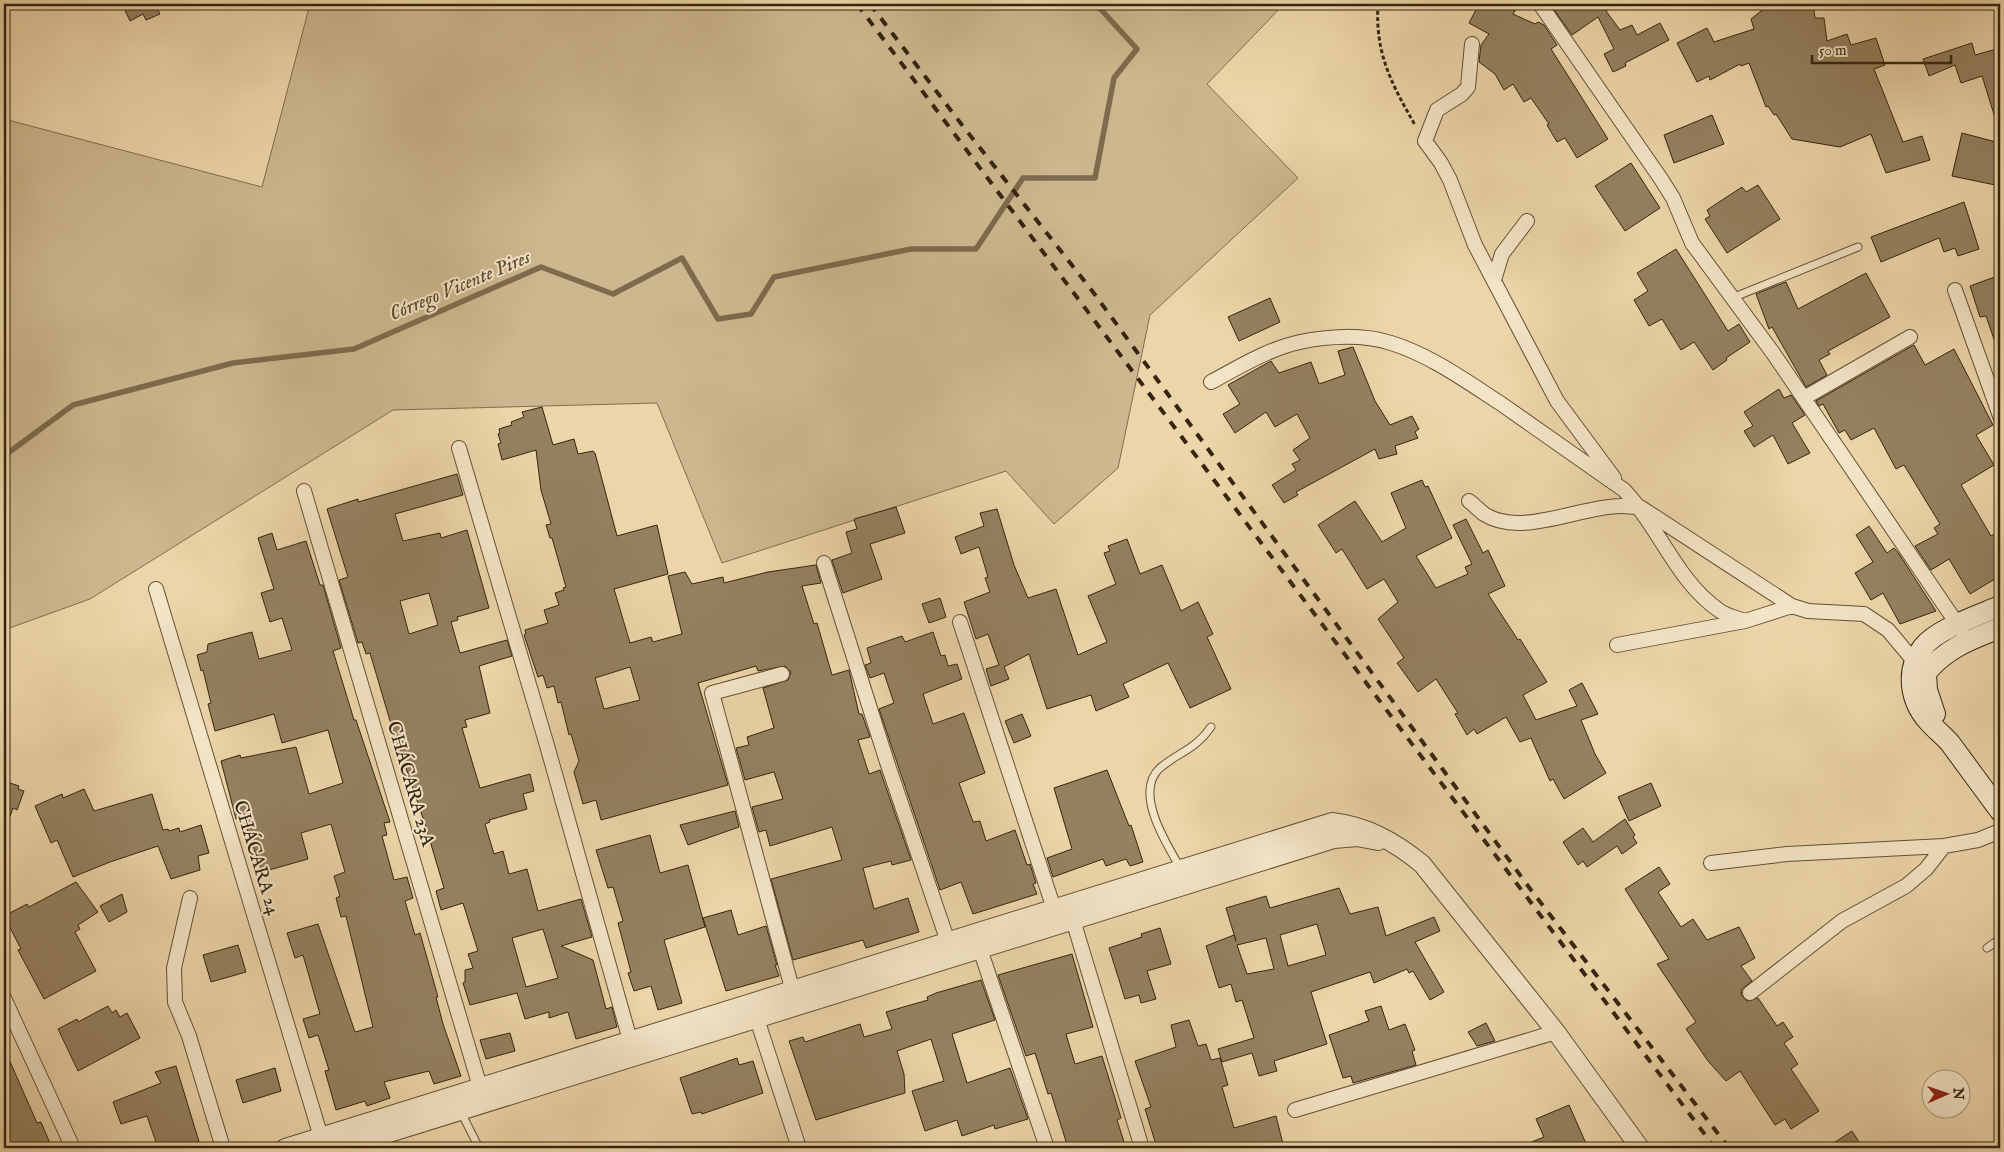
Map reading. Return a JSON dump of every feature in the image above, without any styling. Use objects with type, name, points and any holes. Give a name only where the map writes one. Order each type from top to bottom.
[{"type":"main road","points":[[2000,606],[1962,632],[1923,647],[1920,668],[1912,688],[1916,701],[1928,721],[1946,739],[2000,811]]},
{"type":"main road","points":[[1962,632],[2000,628]]},
{"type":"street","points":[[1540,4],[1660,179],[1672,198],[1692,243],[1804,398],[1962,632]]},
{"type":"street","points":[[1472,44],[1468,87],[1462,94],[1437,110],[1425,141],[1441,163],[1450,180],[1474,245],[1557,401],[1624,490],[1640,508],[1674,563],[1701,596],[1721,612],[1745,621]]},
{"type":"street","points":[[1494,280],[1502,254],[1527,221]]},
{"type":"street","points":[[1955,290],[2000,416]]},
{"type":"street","points":[[1804,398],[1910,337]]},
{"type":"street","points":[[1211,382],[1250,361],[1283,347],[1303,342],[1370,338],[1391,343],[1442,366],[1624,490]]},
{"type":"street","points":[[459,448],[546,742],[630,1040]]},
{"type":"street","name":"CHÁCARA 23A","points":[[304,491],[480,1087]]},
{"type":"street","points":[[1469,501],[1485,514],[1501,520],[1520,523],[1603,508],[1620,506],[1640,508],[1792,606],[1808,611],[1864,614],[1888,630],[1920,668]]},
{"type":"street","points":[[824,563],[887,762],[948,942]]},
{"type":"street","name":"CHÁCARA 24","points":[[156,589],[321,1137]]},
{"type":"street","points":[[1617,645],[1745,621],[1792,606]]},
{"type":"street","points":[[960,622],[1054,909]]},
{"type":"street","points":[[782,674],[712,693],[793,992]]},
{"type":"street","points":[[285,1148],[630,1040],[793,992],[1332,822],[1355,825],[1386,841],[1406,852],[1433,876],[1556,1032],[1640,1148]]},
{"type":"street","points":[[1711,863],[1787,854],[1944,846],[1978,840],[2000,830]]},
{"type":"street","points":[[341,1148],[1334,839],[1357,837],[1386,841]]},
{"type":"street","points":[[1750,993],[1842,921],[1906,886],[1926,868],[1944,846]]},
{"type":"street","points":[[190,898],[174,968],[174,994],[223,1148]]},
{"type":"street","points":[[1073,920],[1142,1148]]},
{"type":"street","points":[[980,949],[1047,1148]]},
{"type":"street","points":[[4,998],[73,1148]]},
{"type":"street","points":[[757,1019],[799,1148]]},
{"type":"street","points":[[1295,1110],[1556,1032]]},
{"type":"lane","points":[[1732,298],[1858,247]]},
{"type":"lane","points":[[1181,869],[1167,844],[1152,809],[1149,795],[1150,785],[1161,767],[1192,748],[1210,727]]},
{"type":"lane","points":[[1987,948],[2000,939]]},
{"type":"lane","points":[[461,1112],[479,1148]]},
{"type":"path","points":[[1378,4],[1377,27],[1386,71],[1425,141]]},
{"type":"shaded area","points":[[310,4],[1284,4],[1207,84],[1298,178],[1150,315],[1118,468],[1054,524],[1006,471],[722,563],[657,403],[393,410],[90,599],[4,630],[4,119],[262,187]]},
{"type":"building","points":[[122,4],[165,4],[157,8],[160,14],[146,20],[143,14],[130,21]]},
{"type":"building","points":[[1479,4],[1506,4],[1516,9],[1513,14],[1535,24],[1538,22],[1544,25],[1557,45],[1551,49],[1608,139],[1577,158],[1565,138],[1557,142],[1547,125],[1549,124],[1531,98],[1524,102],[1513,84],[1504,90],[1495,74],[1479,62],[1481,45],[1489,34],[1469,23]]},
{"type":"building","points":[[1550,4],[1616,4],[1606,11],[1620,30],[1632,25],[1637,35],[1660,23],[1669,40],[1625,63],[1626,66],[1613,72],[1604,54],[1614,49],[1598,17],[1572,35]]},
{"type":"building","points":[[1770,4],[1813,4],[1815,18],[1824,18],[1827,41],[1847,34],[1851,45],[1876,38],[1885,65],[1874,69],[1903,142],[1922,136],[1930,160],[1886,173],[1871,134],[1840,147],[1792,139],[1776,114],[1774,115],[1768,106],[1766,107],[1749,63],[1741,66],[1740,64],[1710,80],[1709,76],[1697,82],[1677,43],[1707,28],[1714,42],[1754,29],[1751,19]]},
{"type":"building","points":[[1972,43],[1975,55],[2000,48],[2000,123],[1997,124],[1982,76],[1961,83],[1955,65],[1929,76],[1923,59]]},
{"type":"building","points":[[1712,115],[1724,144],[1674,163],[1664,135]]},
{"type":"building","points":[[1962,133],[2000,143],[2000,186],[1952,176]]},
{"type":"building","points":[[1631,163],[1660,208],[1625,231],[1595,186]]},
{"type":"building","points":[[1758,185],[1780,219],[1727,253],[1705,219],[1710,216],[1707,210],[1742,187],[1746,192]]},
{"type":"building","points":[[1964,202],[1979,249],[1958,256],[1955,248],[1944,252],[1939,238],[1881,262],[1871,237]]},
{"type":"building","points":[[1676,249],[1728,331],[1739,324],[1750,342],[1726,358],[1727,360],[1713,370],[1694,342],[1681,350],[1662,319],[1649,326],[1634,300],[1648,291],[1637,273]]},
{"type":"building","points":[[1866,273],[1890,317],[1828,351],[1830,354],[1819,360],[1827,375],[1806,387],[1772,327],[1769,329],[1756,294],[1786,282],[1798,309]]},
{"type":"building","points":[[2000,275],[2000,350],[1998,351],[1986,316],[1980,317],[1970,286]]},
{"type":"building","points":[[1270,298],[1280,322],[1239,341],[1228,317]]},
{"type":"building","points":[[1914,345],[1925,365],[1954,349],[1993,425],[1976,435],[1994,465],[1961,485],[1991,536],[2000,530],[2000,576],[1970,594],[1949,559],[1931,570],[1915,546],[1938,534],[1934,528],[1940,524],[1904,465],[1896,469],[1874,428],[1851,440],[1845,430],[1839,433],[1823,404],[1819,406],[1816,401]]},
{"type":"building","points":[[1353,347],[1375,401],[1390,425],[1412,416],[1419,429],[1415,432],[1418,438],[1395,446],[1397,454],[1379,459],[1375,449],[1296,492],[1298,495],[1284,503],[1272,485],[1296,470],[1292,464],[1300,460],[1293,450],[1310,438],[1297,414],[1275,427],[1266,412],[1235,433],[1223,414],[1240,404],[1228,385],[1271,361],[1279,373],[1311,362],[1319,384],[1345,375],[1338,351]]},
{"type":"building","points":[[1779,389],[1784,398],[1791,395],[1805,415],[1792,423],[1810,453],[1788,464],[1773,435],[1754,447],[1744,431],[1753,426],[1744,412]]},
{"type":"building","points":[[542,407],[553,445],[574,439],[578,454],[593,451],[595,453],[617,536],[657,525],[668,574],[614,589],[630,643],[651,637],[653,642],[682,634],[668,576],[685,572],[692,584],[723,577],[724,583],[768,572],[816,565],[821,583],[802,586],[814,624],[817,623],[832,675],[849,670],[859,714],[862,714],[870,737],[858,740],[869,774],[880,770],[911,860],[892,865],[891,861],[863,868],[874,909],[908,898],[919,932],[866,948],[863,940],[793,960],[771,879],[842,860],[832,827],[770,846],[766,830],[759,832],[752,807],[783,799],[774,772],[745,780],[736,748],[749,745],[747,737],[774,728],[763,688],[788,680],[791,672],[785,666],[758,671],[756,666],[698,683],[728,785],[601,820],[596,800],[583,804],[574,772],[579,761],[571,734],[569,735],[561,702],[558,703],[554,686],[547,688],[543,675],[538,677],[524,635],[526,634],[525,630],[548,623],[544,610],[559,605],[555,593],[564,590],[563,588],[566,587],[552,538],[550,538],[546,525],[551,524],[541,490],[536,450],[502,460],[498,444],[501,443],[498,434],[500,433],[499,429],[512,425],[511,422],[524,417],[522,412]],"holes":[[[630,667],[640,700],[604,709],[595,678]]]},
{"type":"building","points":[[457,474],[463,495],[395,514],[403,541],[440,533],[441,538],[467,530],[489,608],[457,617],[458,620],[451,622],[460,653],[507,640],[512,656],[479,666],[490,713],[465,720],[467,727],[462,728],[480,788],[530,774],[534,791],[523,794],[527,809],[489,820],[490,822],[485,824],[494,854],[503,851],[509,874],[527,869],[538,911],[581,899],[592,937],[561,946],[593,960],[606,1009],[612,1007],[617,1027],[576,1039],[568,1012],[549,1018],[549,1012],[525,1019],[517,993],[470,1005],[463,983],[465,982],[465,970],[473,968],[468,954],[478,951],[463,903],[441,910],[436,891],[444,888],[425,824],[391,724],[370,653],[366,654],[362,642],[358,643],[339,580],[348,577],[327,509],[358,499],[358,502]],"holes":[[[429,593],[438,625],[409,634],[400,601]],[[543,929],[558,978],[526,987],[512,938]]]},
{"type":"building","points":[[1422,480],[1425,487],[1428,486],[1452,538],[1416,556],[1436,588],[1468,574],[1465,567],[1472,564],[1453,525],[1466,519],[1483,553],[1488,550],[1505,586],[1488,594],[1518,640],[1520,639],[1547,682],[1523,695],[1536,720],[1577,706],[1569,690],[1582,683],[1598,714],[1581,720],[1595,754],[1606,773],[1564,799],[1553,779],[1550,781],[1531,738],[1520,742],[1506,717],[1477,734],[1474,729],[1467,735],[1455,714],[1458,713],[1436,679],[1418,692],[1397,663],[1404,658],[1378,619],[1398,602],[1384,579],[1367,589],[1342,549],[1336,553],[1318,525],[1355,501],[1382,542],[1406,528],[1391,493]]},
{"type":"building","points":[[896,507],[905,533],[870,544],[882,579],[843,593],[832,560],[852,553],[846,532],[857,529],[854,519]]},
{"type":"building","points":[[997,509],[1014,565],[1028,598],[1056,589],[1078,655],[1107,642],[1088,596],[1116,584],[1104,553],[1110,551],[1108,546],[1127,539],[1140,574],[1162,565],[1181,611],[1198,602],[1213,634],[1207,637],[1231,689],[1190,708],[1168,663],[1123,684],[1129,697],[1096,711],[1091,695],[1047,709],[1029,654],[1004,667],[1009,679],[991,686],[986,669],[999,665],[988,634],[976,639],[964,602],[990,592],[985,578],[988,577],[979,547],[961,554],[955,537],[984,526],[980,513]]},
{"type":"building","points":[[1869,526],[1887,553],[1894,548],[1899,554],[1936,611],[1900,624],[1883,593],[1871,600],[1855,573],[1873,562],[1856,535]]},
{"type":"building","points":[[272,533],[277,550],[306,541],[320,585],[323,585],[341,648],[333,651],[354,720],[356,720],[390,822],[384,823],[387,835],[382,836],[394,880],[407,877],[413,898],[405,901],[415,935],[420,933],[438,997],[436,997],[443,1024],[461,1076],[434,1084],[429,1071],[384,1082],[390,1098],[367,1106],[365,1101],[336,1110],[325,1071],[329,1070],[318,1035],[309,1038],[303,1019],[320,1014],[303,955],[295,958],[287,933],[318,924],[355,1032],[373,1027],[346,916],[341,917],[336,898],[340,896],[334,876],[345,872],[331,824],[301,833],[308,859],[262,872],[243,817],[236,819],[221,761],[240,755],[241,758],[296,747],[309,794],[343,783],[328,730],[282,743],[274,714],[215,731],[208,704],[211,703],[203,670],[201,671],[197,655],[207,652],[208,644],[252,632],[259,659],[292,650],[282,618],[270,622],[261,593],[274,589],[258,538]]},
{"type":"building","points":[[940,598],[946,617],[929,623],[922,604]]},
{"type":"building","points":[[933,632],[941,656],[945,655],[948,666],[957,664],[962,679],[923,694],[933,724],[964,713],[985,773],[959,783],[973,822],[980,821],[986,841],[1015,830],[1027,865],[1030,864],[1036,883],[1033,884],[1037,894],[973,914],[961,882],[940,890],[879,709],[894,703],[884,673],[870,678],[865,665],[871,663],[867,648],[902,636],[905,642]]},
{"type":"building","points":[[1022,714],[1031,736],[1014,743],[1005,721]]},
{"type":"building","points":[[1107,770],[1129,826],[1131,825],[1143,862],[1130,866],[1126,859],[1106,866],[1103,859],[1053,877],[1047,858],[1072,849],[1054,788]]},
{"type":"building","points":[[4,781],[19,786],[18,789],[24,791],[17,810],[13,808],[7,825],[4,825]]},
{"type":"building","points":[[1651,783],[1661,806],[1629,821],[1618,797]]},
{"type":"building","points":[[84,789],[94,811],[152,794],[163,830],[168,829],[169,831],[179,828],[180,832],[201,825],[209,853],[198,856],[200,870],[171,879],[158,846],[73,877],[57,840],[51,843],[35,806],[62,794],[63,798]]},
{"type":"building","points":[[735,811],[739,827],[688,845],[680,825]]},
{"type":"building","points":[[1625,819],[1635,835],[1633,837],[1637,843],[1622,854],[1617,846],[1587,867],[1583,861],[1578,865],[1563,842],[1583,828],[1593,842]]},
{"type":"building","points":[[650,835],[660,873],[688,865],[705,927],[664,940],[682,1003],[658,1010],[651,986],[634,991],[628,973],[631,972],[618,923],[623,921],[613,887],[608,888],[596,850]]},
{"type":"building","points":[[1659,867],[1670,884],[1658,892],[1681,927],[1693,919],[1707,940],[1739,927],[1755,958],[1741,966],[1752,981],[1742,989],[1741,995],[1747,1001],[1758,998],[1777,1026],[1783,1022],[1793,1037],[1784,1043],[1798,1064],[1791,1069],[1819,1111],[1791,1129],[1785,1119],[1775,1125],[1740,1071],[1726,1081],[1708,1061],[1686,1029],[1696,1022],[1657,964],[1669,959],[1625,889]]},
{"type":"building","points":[[76,882],[98,912],[78,925],[80,929],[75,932],[96,971],[44,999],[18,950],[21,949],[4,916],[27,904],[29,907]]},
{"type":"building","points":[[1339,888],[1350,914],[1378,907],[1386,936],[1434,917],[1440,931],[1415,942],[1444,992],[1430,1000],[1413,971],[1409,973],[1407,969],[1374,983],[1370,972],[1311,992],[1327,1044],[1274,1061],[1277,1071],[1259,1076],[1252,1053],[1222,1062],[1218,1049],[1254,1038],[1242,1000],[1236,1002],[1231,984],[1219,988],[1206,946],[1234,935],[1236,941],[1226,908],[1266,896],[1270,908]],"holes":[[[1317,924],[1326,955],[1288,966],[1280,935]],[[1266,938],[1274,969],[1247,974],[1237,945]]]},
{"type":"building","points":[[122,894],[127,912],[109,922],[100,906]]},
{"type":"building","points":[[731,910],[738,935],[766,926],[779,976],[726,991],[703,918]]},
{"type":"building","points":[[1160,928],[1171,964],[1147,971],[1156,999],[1141,1003],[1139,995],[1125,999],[1109,948],[1142,937],[1141,934]]},
{"type":"building","points":[[238,945],[246,972],[211,982],[203,955]]},
{"type":"building","points":[[1072,954],[1093,1027],[1066,1034],[1075,1064],[1102,1056],[1121,1118],[1117,1120],[1126,1148],[1068,1148],[1051,1093],[1048,1094],[1035,1053],[1026,1056],[998,975]]},
{"type":"building","points":[[981,980],[995,1020],[952,1034],[967,1083],[1010,1068],[1028,1119],[995,1129],[994,1125],[962,1136],[957,1120],[925,1131],[912,1091],[944,1081],[931,1039],[897,1051],[904,1074],[905,1093],[816,1120],[789,1041],[803,1037],[805,1042],[860,1024],[864,1037],[892,1029],[886,1012],[928,1000],[927,997],[936,993]]},
{"type":"building","points":[[108,1006],[112,1013],[116,1010],[120,1017],[127,1013],[140,1038],[78,1071],[58,1029],[77,1019],[78,1022]]},
{"type":"building","points":[[1381,1006],[1389,1030],[1405,1024],[1415,1050],[1412,1051],[1416,1065],[1353,1083],[1351,1076],[1343,1078],[1329,1035],[1369,1021],[1365,1011]]},
{"type":"building","points":[[1189,1020],[1198,1046],[1206,1044],[1211,1060],[1220,1058],[1228,1085],[1222,1087],[1234,1128],[1276,1116],[1284,1148],[1228,1148],[1227,1144],[1212,1148],[1157,1148],[1145,1109],[1151,1107],[1135,1061],[1176,1047],[1171,1025]]},
{"type":"building","points":[[1486,1023],[1495,1041],[1477,1046],[1468,1032]]},
{"type":"building","points":[[510,1033],[515,1051],[486,1059],[480,1040]]},
{"type":"building","points":[[4,1048],[37,1123],[41,1122],[52,1148],[4,1148]]},
{"type":"building","points":[[737,1058],[739,1065],[753,1061],[763,1093],[702,1114],[701,1112],[692,1114],[680,1078]]},
{"type":"building","points":[[176,1066],[200,1145],[189,1148],[158,1148],[147,1116],[121,1124],[113,1102],[161,1083],[155,1072]]},
{"type":"building","points":[[275,1068],[281,1091],[243,1103],[236,1080]]},
{"type":"building","points":[[1569,1105],[1588,1148],[1517,1148],[1544,1137],[1536,1119]]},
{"type":"building","points":[[1852,1131],[1863,1148],[1826,1148]]},
{"type":"waterway","name":"Córrego Vicente Pires","points":[[4,456],[73,405],[233,363],[354,349],[541,267],[613,294],[682,258],[718,319],[751,314],[774,277],[911,249],[976,249],[1023,178],[1095,178],[1114,78],[1137,49],[1096,4]]},
{"type":"railway","points":[[857,4],[1715,1148]]},
{"type":"railway","points":[[870,4],[1093,292],[1531,890],[1729,1148]]}]
